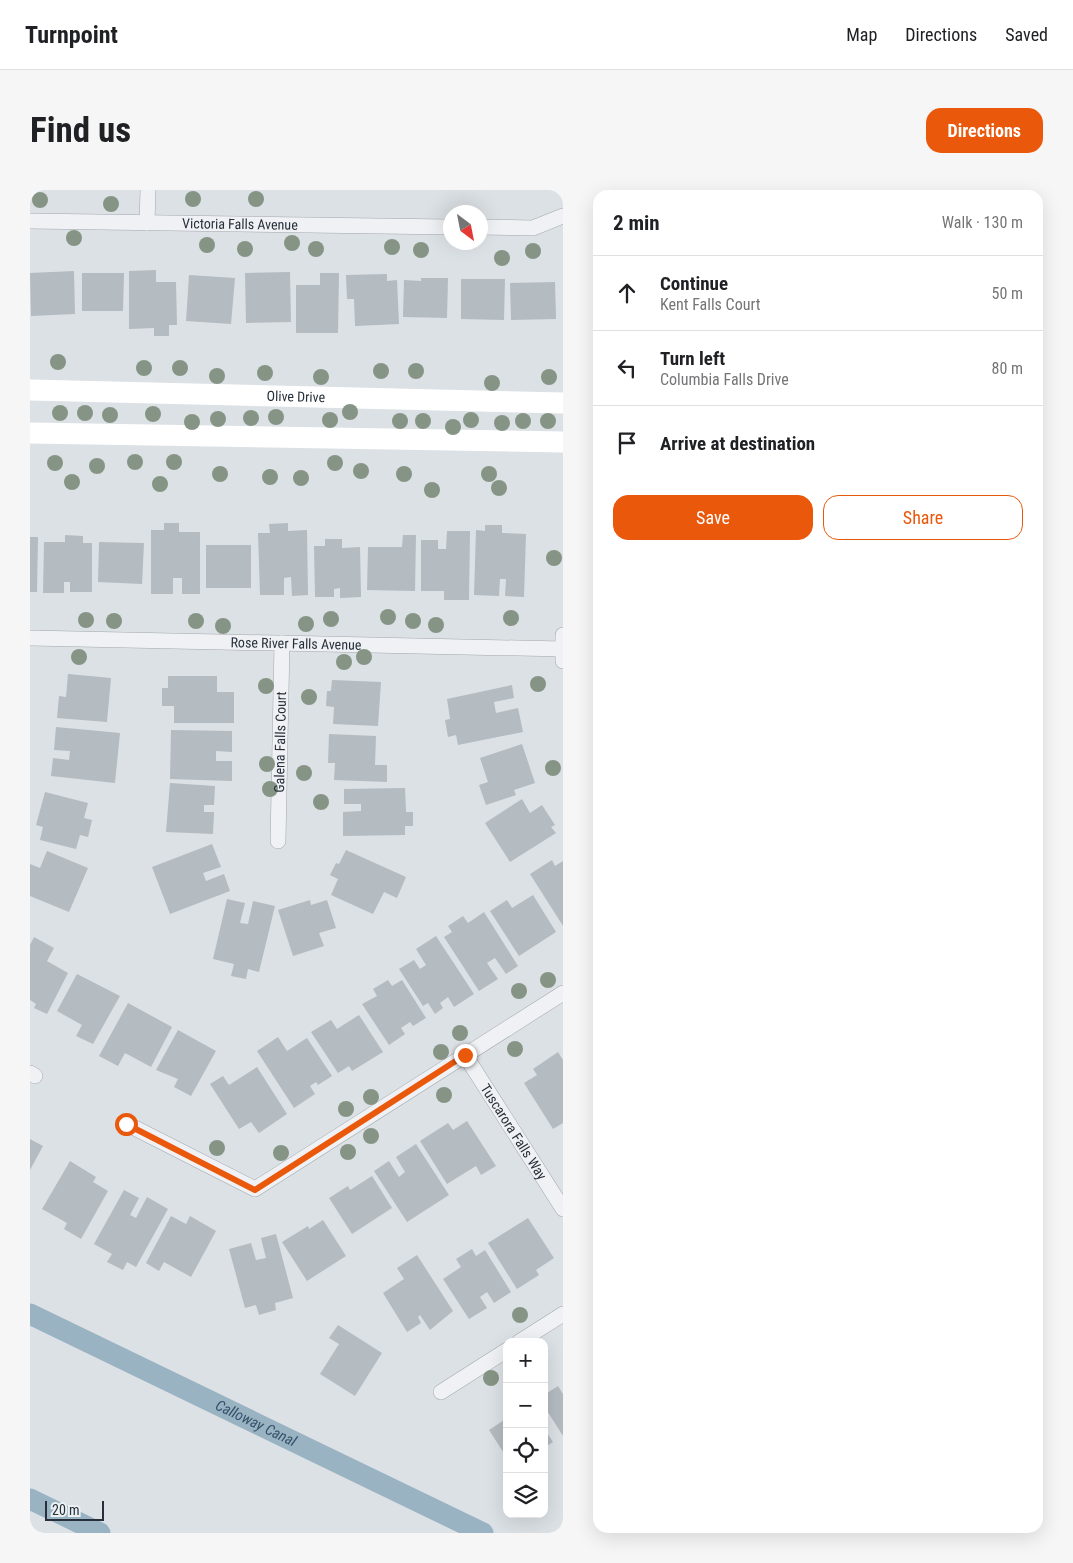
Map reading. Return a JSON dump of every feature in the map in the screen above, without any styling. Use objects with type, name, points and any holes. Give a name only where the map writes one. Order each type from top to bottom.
[{"type":"main road","name":"Olive Drive","points":[[30,390],[563,403]]},
{"type":"main road","points":[[30,433],[563,442]]},
{"type":"street","points":[[147,223],[148,190]]},
{"type":"street","points":[[488,227],[533,228],[563,216]]},
{"type":"street","name":"Victoria Falls Avenue","points":[[30,221],[443,227]]},
{"type":"street","name":"Rose River Falls Avenue","points":[[30,638],[563,648]]},
{"type":"street","name":"Galena Falls Court","points":[[278,841],[282,643]]},
{"type":"street","points":[[126,1124],[255,1190],[563,993]]},
{"type":"street","name":"Tuscarora Falls Way","points":[[465,1055],[563,1209]]},
{"type":"street","points":[[525,1338],[563,1314]]},
{"type":"street","points":[[441,1392],[503,1353]]},
{"type":"building","points":[[156,270],[156,282],[176,282],[177,325],[169,325],[169,336],[154,336],[154,328],[129,329],[129,271]]},
{"type":"building","points":[[74,271],[75,314],[31,316],[30,273]]},
{"type":"building","points":[[290,272],[291,322],[246,323],[245,273]]},
{"type":"building","points":[[82,273],[124,273],[123,311],[82,311]]},
{"type":"building","points":[[320,273],[339,273],[338,333],[296,333],[296,285],[320,285]]},
{"type":"building","points":[[387,274],[387,281],[397,280],[399,324],[355,326],[354,299],[347,299],[346,275]]},
{"type":"building","points":[[189,275],[235,278],[231,324],[186,321]]},
{"type":"building","points":[[421,278],[448,278],[447,318],[403,317],[404,280],[421,281]]},
{"type":"building","points":[[461,279],[505,279],[504,320],[461,319]]},
{"type":"building","points":[[555,282],[556,319],[511,320],[510,283]]},
{"type":"building","points":[[164,523],[179,523],[179,532],[200,532],[200,594],[182,594],[182,578],[173,578],[173,594],[151,594],[151,530],[164,530]]},
{"type":"building","points":[[288,523],[288,531],[307,530],[308,595],[292,596],[291,577],[284,578],[284,595],[260,595],[258,533],[270,533],[269,524]]},
{"type":"building","points":[[485,525],[502,525],[502,533],[526,534],[524,597],[505,596],[506,579],[500,579],[499,596],[474,595],[476,530],[485,531]]},
{"type":"building","points":[[447,531],[470,531],[469,600],[444,600],[444,591],[421,591],[421,540],[438,540],[438,549],[446,549]]},
{"type":"building","points":[[65,535],[83,536],[83,543],[92,543],[92,592],[70,592],[70,582],[64,582],[64,593],[43,593],[44,542],[65,542]]},
{"type":"building","points":[[403,535],[416,535],[415,591],[367,590],[368,547],[402,547]]},
{"type":"building","points":[[30,537],[38,537],[37,592],[30,592]]},
{"type":"building","points":[[325,539],[342,539],[342,548],[360,547],[361,597],[340,598],[340,588],[334,589],[334,597],[315,597],[314,546],[325,546]]},
{"type":"building","points":[[99,542],[144,543],[142,584],[98,582]]},
{"type":"building","points":[[206,545],[251,545],[251,588],[206,588]]},
{"type":"building","points":[[68,674],[111,678],[107,722],[57,718],[59,696],[66,697]]},
{"type":"building","points":[[168,676],[217,676],[217,692],[234,692],[234,723],[174,723],[174,706],[162,706],[162,688],[168,688]]},
{"type":"building","points":[[332,680],[381,682],[378,726],[333,724],[334,707],[326,706],[327,691],[331,691]]},
{"type":"building","points":[[512,685],[514,698],[494,702],[496,713],[518,708],[523,732],[458,745],[456,735],[448,737],[445,720],[450,719],[447,699]]},
{"type":"building","points":[[56,727],[120,733],[115,783],[51,776],[53,758],[69,760],[70,751],[54,750]]},
{"type":"building","points":[[171,730],[232,731],[232,752],[216,751],[216,761],[232,761],[232,781],[170,779]]},
{"type":"building","points":[[329,734],[376,736],[375,765],[387,765],[387,782],[334,780],[335,763],[328,763]]},
{"type":"building","points":[[522,744],[535,783],[514,790],[516,795],[486,805],[479,785],[488,782],[480,758]]},
{"type":"building","points":[[170,783],[215,786],[214,805],[204,805],[204,812],[214,812],[213,834],[166,832]]},
{"type":"building","points":[[405,788],[406,812],[413,812],[413,826],[405,826],[405,835],[343,836],[343,812],[361,811],[361,804],[344,804],[344,789]]},
{"type":"building","points":[[45,792],[88,803],[84,818],[92,820],[88,837],[80,835],[76,849],[40,840],[43,827],[36,825]]},
{"type":"building","points":[[522,799],[530,813],[542,805],[555,825],[551,827],[556,833],[510,862],[485,823]]},
{"type":"building","points":[[212,844],[221,867],[203,873],[206,881],[224,874],[230,891],[170,914],[152,867]]},
{"type":"building","points":[[346,850],[406,877],[397,898],[384,892],[373,914],[331,895],[338,879],[330,875],[336,863],[339,864]]},
{"type":"building","points":[[47,851],[88,868],[69,912],[30,896],[30,864],[40,868]]},
{"type":"building","points":[[552,860],[555,866],[563,861],[563,926],[530,874]]},
{"type":"building","points":[[533,895],[556,932],[519,956],[490,911],[507,900],[512,908]]},
{"type":"building","points":[[227,899],[245,903],[240,923],[248,924],[253,901],[275,906],[259,972],[248,969],[246,979],[231,976],[234,964],[213,959]]},
{"type":"building","points":[[310,900],[311,905],[327,900],[336,928],[319,933],[324,946],[293,956],[278,910]]},
{"type":"building","points":[[484,912],[518,966],[506,974],[495,958],[487,963],[498,979],[479,991],[444,937],[452,932],[448,926],[463,916],[468,923]]},
{"type":"building","points":[[436,936],[474,994],[454,1007],[448,997],[440,1003],[443,1008],[435,1014],[428,1003],[423,1006],[399,969],[414,960],[420,969],[426,965],[416,949]]},
{"type":"building","points":[[34,937],[54,948],[47,961],[68,973],[47,1014],[34,1008],[36,1004],[30,1000],[30,945]]},
{"type":"building","points":[[77,974],[120,996],[93,1044],[76,1036],[82,1025],[57,1011]]},
{"type":"building","points":[[388,980],[392,986],[402,980],[426,1018],[413,1026],[410,1022],[401,1028],[405,1034],[389,1045],[362,1004],[377,996],[373,989]]},
{"type":"building","points":[[128,1003],[172,1027],[151,1067],[125,1053],[118,1066],[99,1056]]},
{"type":"building","points":[[359,1015],[383,1052],[352,1071],[349,1066],[338,1073],[311,1032],[331,1020],[337,1029]]},
{"type":"building","points":[[178,1030],[216,1051],[191,1096],[174,1087],[178,1079],[156,1070]]},
{"type":"building","points":[[278,1037],[287,1051],[307,1038],[332,1076],[318,1085],[316,1082],[310,1086],[315,1094],[294,1108],[257,1051]]},
{"type":"building","points":[[558,1052],[563,1060],[563,1123],[553,1129],[524,1083],[537,1075],[533,1069]]},
{"type":"building","points":[[257,1067],[287,1114],[259,1133],[251,1122],[239,1129],[210,1084],[223,1076],[229,1085]]},
{"type":"building","points":[[467,1121],[496,1166],[481,1175],[476,1166],[447,1184],[420,1141],[448,1123],[453,1130]]},
{"type":"building","points":[[30,1139],[43,1146],[30,1170]]},
{"type":"building","points":[[416,1144],[449,1195],[407,1222],[374,1171],[389,1161],[399,1177],[405,1172],[396,1157]]},
{"type":"building","points":[[70,1161],[96,1177],[93,1182],[108,1191],[81,1239],[64,1229],[67,1223],[42,1209]]},
{"type":"building","points":[[372,1176],[392,1208],[352,1234],[329,1198],[348,1186],[350,1190]]},
{"type":"building","points":[[124,1190],[139,1198],[130,1215],[136,1218],[147,1197],[168,1209],[136,1267],[127,1262],[123,1270],[107,1262],[112,1254],[94,1244]]},
{"type":"building","points":[[171,1216],[186,1224],[190,1216],[216,1231],[191,1277],[164,1262],[159,1271],[146,1263]]},
{"type":"building","points":[[528,1218],[554,1258],[536,1270],[539,1275],[517,1289],[488,1243]]},
{"type":"building","points":[[323,1220],[346,1256],[307,1281],[282,1242],[308,1226],[309,1229]]},
{"type":"building","points":[[276,1234],[293,1298],[275,1303],[276,1310],[259,1315],[256,1305],[245,1308],[229,1249],[251,1243],[256,1260],[266,1258],[261,1238]]},
{"type":"building","points":[[472,1249],[476,1256],[485,1250],[511,1292],[494,1303],[487,1292],[480,1297],[487,1308],[469,1319],[443,1279],[461,1267],[456,1259]]},
{"type":"building","points":[[417,1255],[453,1311],[430,1330],[420,1315],[418,1317],[421,1323],[407,1332],[383,1293],[404,1279],[397,1268]]},
{"type":"building","points":[[338,1325],[382,1353],[355,1396],[320,1374],[339,1344],[329,1338]]},
{"type":"building","points":[[558,1386],[563,1394],[563,1436],[548,1412],[548,1392]]},
{"type":"building","points":[[503,1421],[503,1452],[489,1430]]},
{"type":"building","points":[[548,1434],[553,1442],[548,1445]]},
{"type":"waterway","name":"Calloway Canal","points":[[30,1314],[483,1533]]},
{"type":"waterway","points":[[30,1499],[100,1533]]},
{"type":"route","points":[[126,1124],[255,1190],[465,1055]]}]
